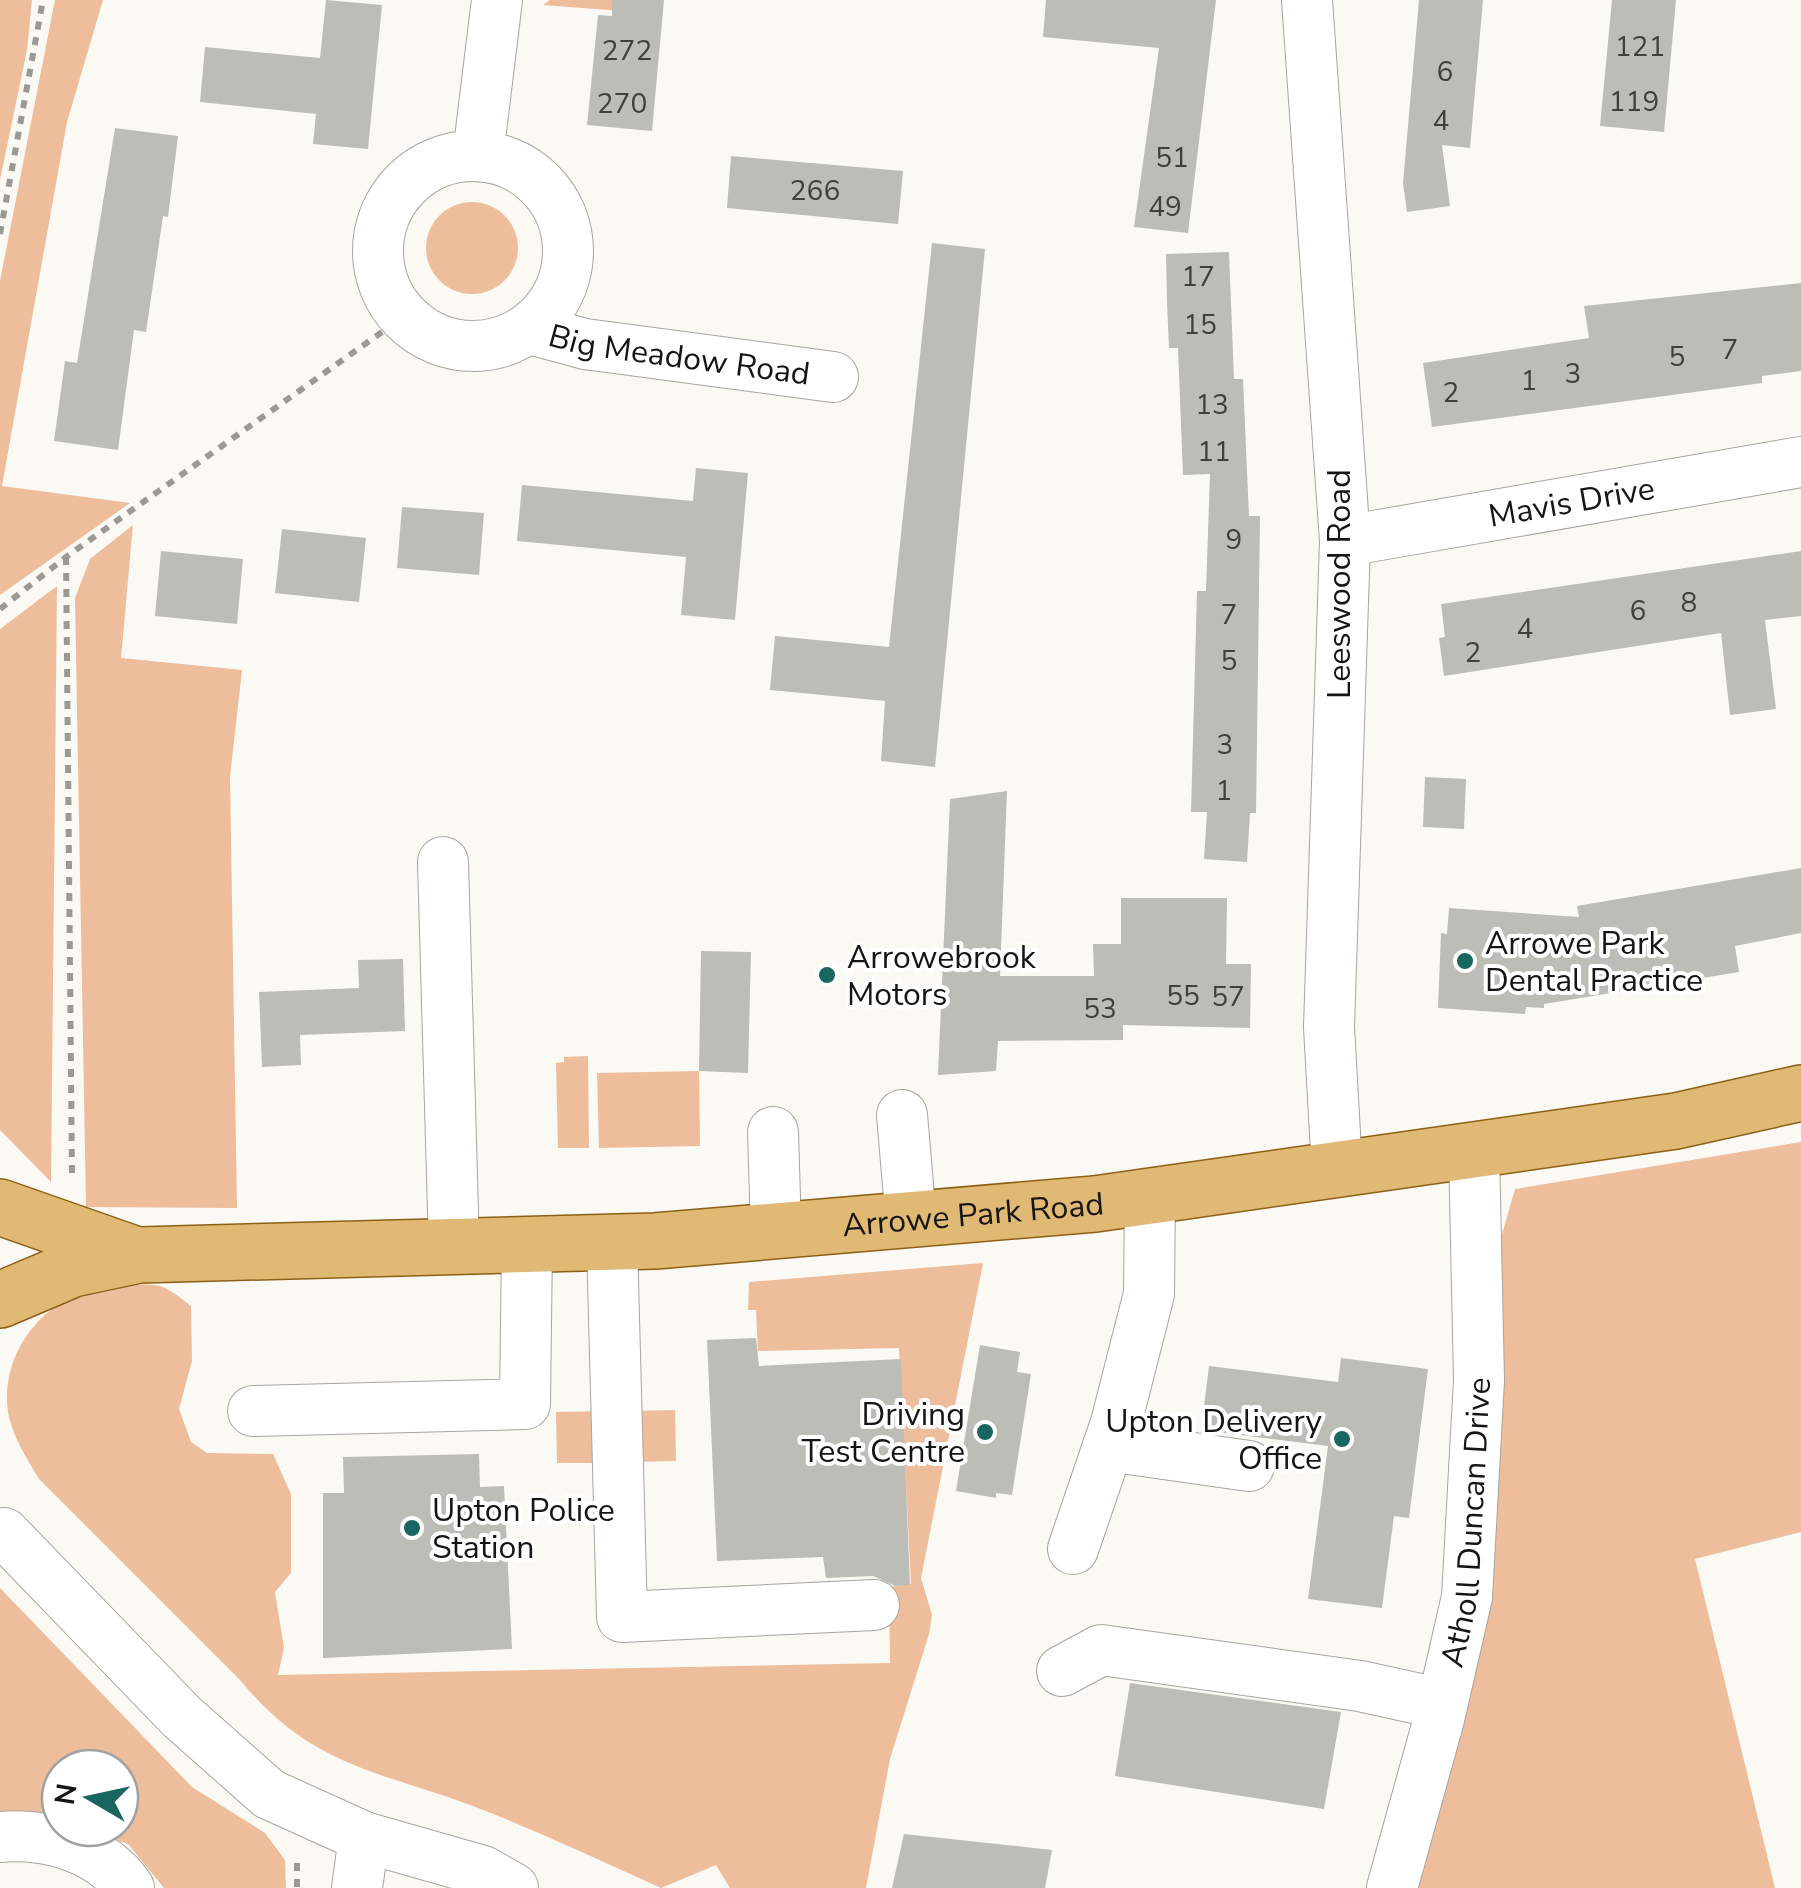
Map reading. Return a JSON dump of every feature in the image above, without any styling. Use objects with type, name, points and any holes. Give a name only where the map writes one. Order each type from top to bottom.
[{"type":"main road","name":"Arrowe Park Road","points":[[0,1300],[73,1268],[139,1256],[612,1242],[911,1220],[1150,1196],[1676,1121],[1801,1093]]},
{"type":"main road","name":"Arrowe Park Road","points":[[0,1206],[139,1256]]},
{"type":"street","points":[[403,317],[385,290],[377,258],[380,226],[394,196],[416,173],[446,158],[478,155],[497,0]]},
{"type":"street","name":"Leeswood Road","points":[[1308,0],[1345,542],[1329,1027],[1337,1170]]},
{"type":"street","name":"Big Meadow Road","points":[[403,317],[432,337],[464,347],[488,346],[530,328],[551,307],[564,281],[569,252],[565,223],[552,196],[532,175],[506,160],[478,155]]},
{"type":"street","name":"Big Meadow Road","points":[[530,328],[585,344],[832,377]]},
{"type":"street","name":"Mavis Drive","points":[[1345,542],[1801,462]]},
{"type":"street","points":[[444,862],[454,1246]]},
{"type":"street","points":[[902,1115],[911,1220]]},
{"type":"street","points":[[773,1132],[776,1231]]},
{"type":"street","name":"Atholl Duncan Drive","points":[[1392,1888],[1467,1597],[1479,1380],[1474,1150]]},
{"type":"street","points":[[1073,1549],[1108,1446],[1149,1294],[1150,1196]]},
{"type":"street","points":[[612,1242],[622,1617],[874,1605]]},
{"type":"street","points":[[253,1411],[525,1404],[527,1244]]},
{"type":"street","points":[[1108,1446],[1249,1466]]},
{"type":"street","points":[[1,1531],[229,1760],[269,1794],[364,1836],[483,1871],[512,1888]]},
{"type":"street","points":[[1062,1671],[1102,1650],[1360,1686],[1442,1704]]},
{"type":"street","points":[[0,1837],[35,1834],[81,1850],[120,1876],[129,1888]]},
{"type":"street","points":[[357,1888],[364,1836]]},
{"type":"path","points":[[0,234],[43,0]]},
{"type":"path","points":[[0,608],[403,317]]},
{"type":"path","points":[[66,557],[72,1234]]},
{"type":"shaded area","points":[[0,0],[32,0],[27,50],[0,180]]},
{"type":"shaded area","points":[[55,0],[103,0],[67,122],[2,486],[130,503],[0,595],[0,281]]},
{"type":"shaded area","points":[[550,0],[636,0],[634,12],[543,5]]},
{"type":"shaded area","points":[[472,202],[489,206],[504,216],[514,231],[518,248],[514,265],[504,280],[489,290],[472,294],[455,290],[440,280],[430,265],[426,248],[430,231],[440,216],[455,206]]},
{"type":"shaded area","points":[[133,525],[121,658],[242,670],[230,777],[237,1208],[86,1207],[75,598],[90,559]]},
{"type":"shaded area","points":[[57,586],[51,1182],[0,1130],[0,629]]},
{"type":"shaded area","points":[[588,1056],[589,1148],[558,1148],[556,1063],[564,1062],[564,1057]]},
{"type":"shaded area","points":[[699,1071],[700,1146],[599,1148],[597,1073]]},
{"type":"shaded area","points":[[1801,1142],[1801,1532],[1695,1559],[1775,1888],[1417,1888],[1492,1269],[1515,1189]]},
{"type":"shaded area","points":[[983,1263],[921,1578],[932,1615],[929,1634],[890,1759],[866,1888],[730,1888],[716,1865],[661,1888],[501,1817],[321,1750],[267,1709],[39,1479],[18,1442],[8,1412],[9,1377],[16,1354],[43,1317],[61,1303],[103,1287],[156,1285],[191,1306],[192,1361],[179,1409],[191,1442],[207,1453],[273,1454],[291,1494],[291,1573],[275,1592],[284,1648],[278,1675],[890,1663],[889,1587],[911,1584],[899,1348],[758,1351],[756,1310],[748,1310],[749,1282]]},
{"type":"shaded area","points":[[675,1410],[676,1461],[627,1462],[627,1411]]},
{"type":"shaded area","points":[[602,1411],[603,1463],[557,1463],[556,1412]]},
{"type":"shaded area","points":[[0,1588],[192,1787],[265,1833],[285,1860],[286,1888],[164,1888],[131,1848],[140,1848],[140,1748],[40,1748],[40,1822],[0,1821]]},
{"type":"building","points":[[326,0],[382,5],[368,149],[313,144],[316,114],[200,102],[205,47],[320,58]]},
{"type":"building","points":[[612,0],[664,0],[652,131],[587,125],[598,15],[612,16]]},
{"type":"building","points":[[1046,0],[1216,0],[1188,233],[1134,227],[1159,48],[1043,37]]},
{"type":"building","points":[[1419,0],[1483,0],[1470,148],[1442,145],[1450,206],[1407,212],[1403,183]]},
{"type":"building","points":[[1612,0],[1676,0],[1664,132],[1600,126]]},
{"type":"building","points":[[115,128],[178,136],[168,217],[163,216],[146,332],[134,330],[118,450],[54,441],[65,361],[77,363]]},
{"type":"building","points":[[731,156],[903,171],[898,224],[727,208]]},
{"type":"building","points":[[932,243],[985,249],[935,767],[881,761],[885,701],[770,690],[775,636],[889,647]]},
{"type":"building","points":[[1229,252],[1234,379],[1243,379],[1249,516],[1260,516],[1256,813],[1250,813],[1247,862],[1204,859],[1207,812],[1191,812],[1197,591],[1206,591],[1210,474],[1183,475],[1178,348],[1169,348],[1167,302],[1166,254]]},
{"type":"building","points":[[1801,283],[1801,371],[1762,376],[1762,383],[1432,427],[1423,363],[1589,338],[1584,306]]},
{"type":"building","points":[[696,468],[748,473],[735,620],[681,615],[686,557],[517,541],[522,485],[693,501]]},
{"type":"building","points":[[402,507],[484,513],[479,575],[397,568]]},
{"type":"building","points":[[282,529],[366,538],[359,602],[275,593]]},
{"type":"building","points":[[161,551],[243,559],[237,624],[155,616]]},
{"type":"building","points":[[1801,551],[1801,616],[1765,620],[1776,709],[1730,715],[1721,633],[1444,676],[1439,638],[1445,637],[1441,604]]},
{"type":"building","points":[[1425,777],[1466,779],[1464,829],[1423,827]]},
{"type":"building","points":[[1007,791],[1000,976],[1094,976],[1093,944],[1121,944],[1121,898],[1227,898],[1226,964],[1251,964],[1250,1028],[1123,1025],[1123,1040],[998,1041],[996,1071],[938,1075],[950,799]]},
{"type":"building","points":[[1801,868],[1801,933],[1735,946],[1739,972],[1544,1004],[1544,1008],[1526,1007],[1525,1014],[1438,1008],[1441,933],[1447,934],[1449,908],[1579,917],[1577,906]]},
{"type":"building","points":[[701,951],[751,952],[748,1073],[699,1071]]},
{"type":"building","points":[[403,959],[405,1031],[300,1035],[301,1065],[262,1067],[259,992],[359,988],[358,960]]},
{"type":"building","points":[[756,1338],[759,1366],[901,1359],[910,1585],[895,1586],[873,1576],[826,1578],[823,1557],[717,1561],[707,1340]]},
{"type":"building","name":"Driving Test Centre","points":[[980,1345],[1020,1352],[1017,1372],[1031,1374],[1012,1495],[996,1493],[996,1498],[956,1491]]},
{"type":"building","name":"Upton Delivery Office","points":[[1341,1358],[1428,1369],[1409,1518],[1394,1516],[1382,1608],[1308,1599],[1328,1446],[1201,1430],[1209,1366],[1338,1382]]},
{"type":"building","points":[[479,1454],[480,1487],[504,1486],[512,1649],[323,1658],[323,1493],[344,1493],[343,1457]]},
{"type":"building","points":[[1130,1683],[1341,1712],[1324,1809],[1115,1776]]},
{"type":"building","points":[[904,1834],[1052,1850],[1045,1888],[892,1888]]},
{"type":"place","name":"Arrowe Park Dental Practice","points":[[1465,961]]},
{"type":"place","name":"Arrowebrook Motors","points":[[827,975]]},
{"type":"place","name":"Driving Test Centre","points":[[985,1432]]},
{"type":"place","name":"Upton Delivery Office","points":[[1342,1439]]},
{"type":"place","name":"Upton Police Station","points":[[412,1528]]}]
